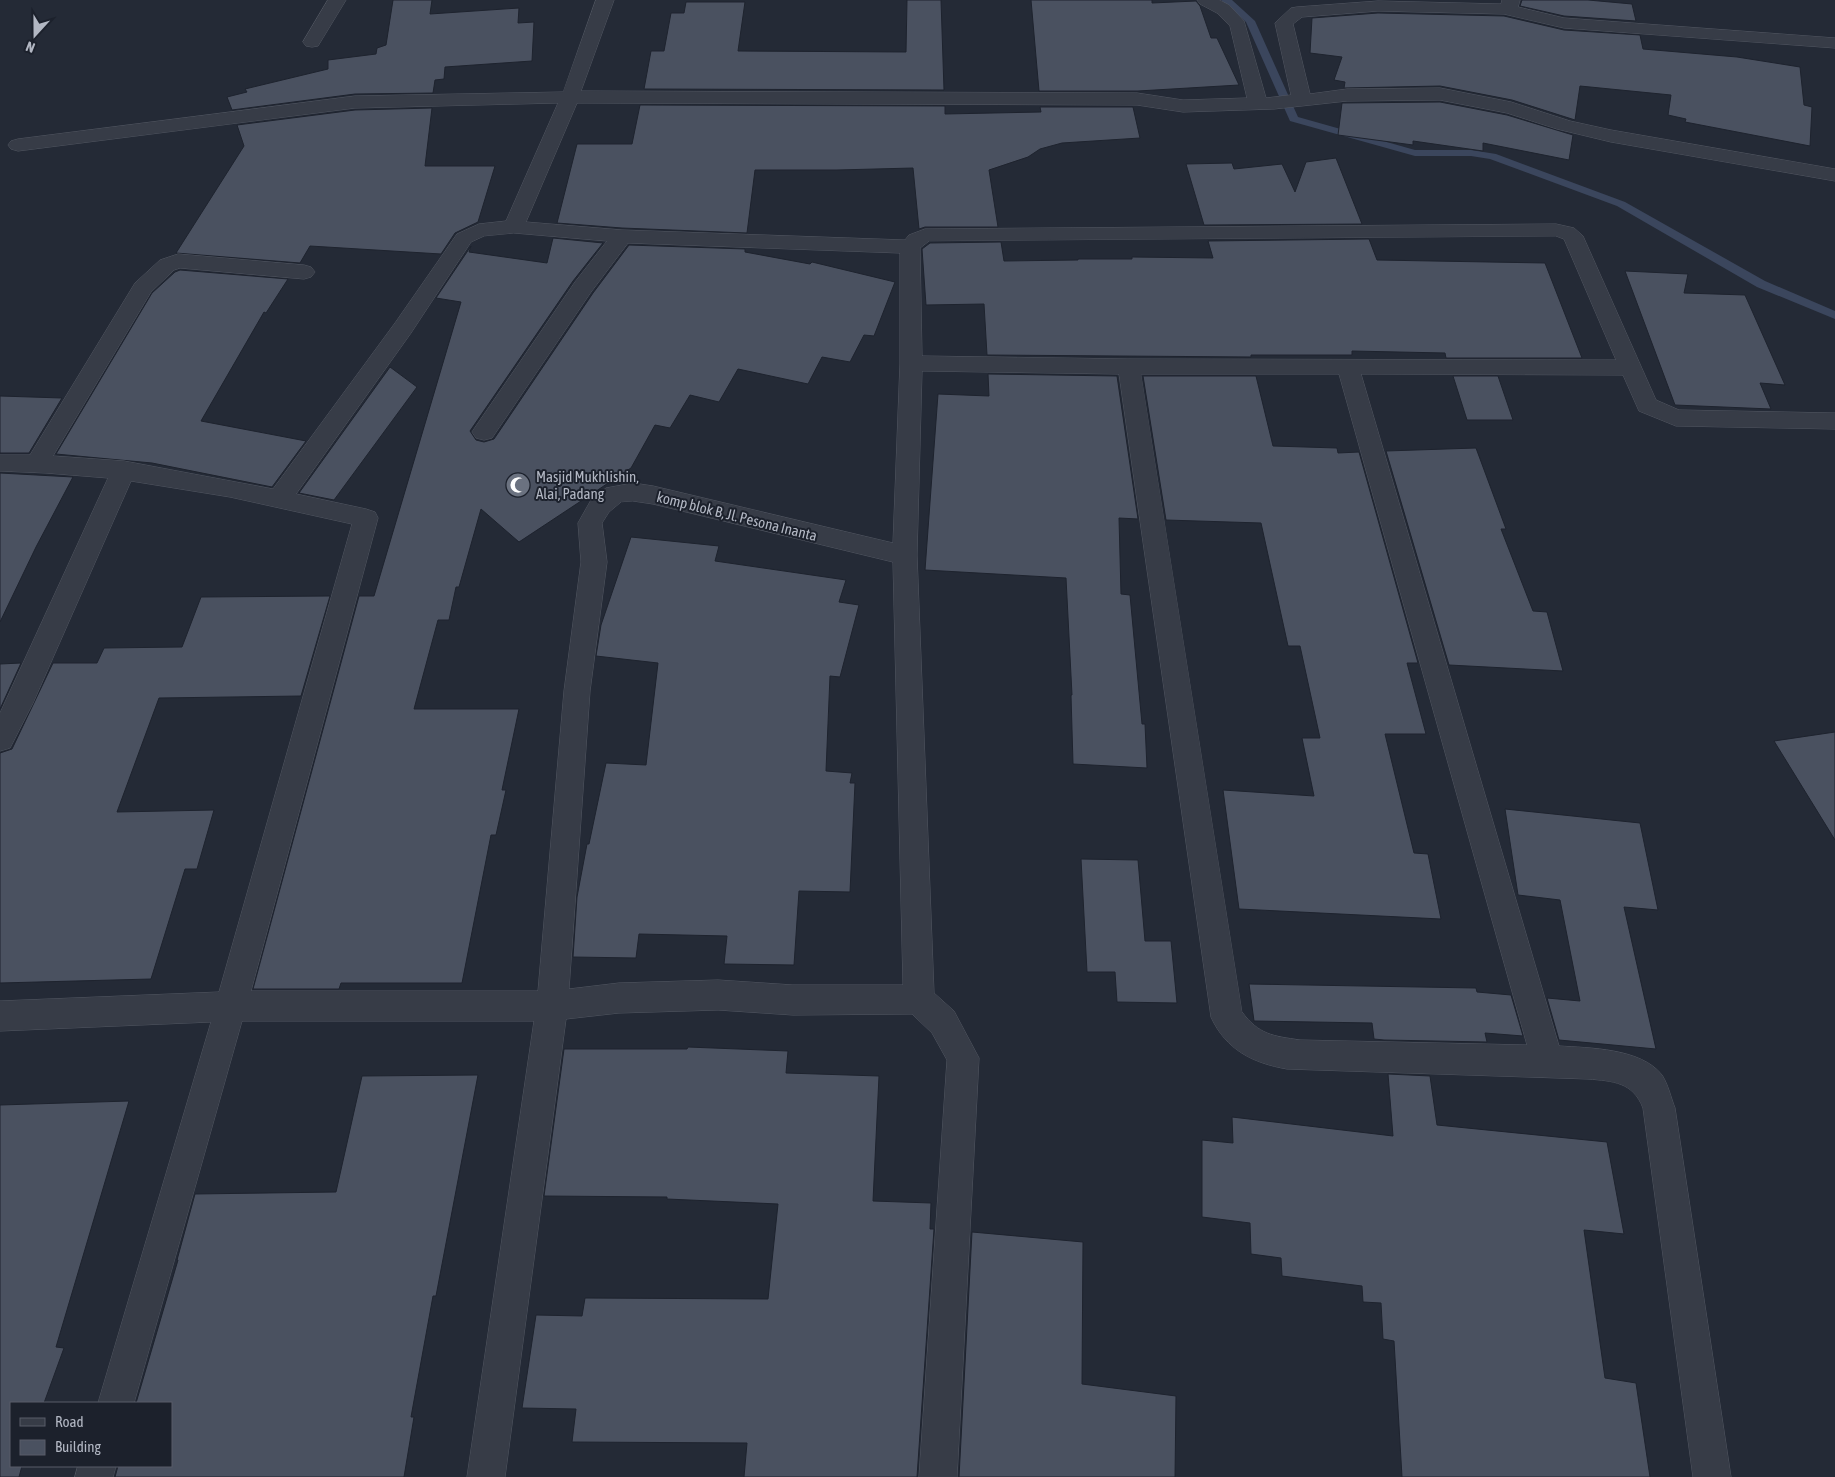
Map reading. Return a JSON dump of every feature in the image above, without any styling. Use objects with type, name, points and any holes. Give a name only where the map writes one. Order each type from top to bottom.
[{"type":"street","points":[[312,42],[337,0]]},
{"type":"street","points":[[514,227],[570,97],[605,0]]},
{"type":"street","points":[[1206,0],[1223,9],[1238,25],[1266,103]]},
{"type":"street","points":[[1297,101],[1284,24],[1297,12],[1378,6],[1507,5],[1564,23],[1835,43]]},
{"type":"street","points":[[18,145],[355,102],[570,97],[1137,98],[1183,106],[1297,101],[1347,95],[1440,94],[1511,108],[1564,125],[1611,136],[1835,175]]},
{"type":"street","points":[[279,499],[403,328],[464,238],[479,230],[514,227],[622,236],[910,247]]},
{"type":"street","points":[[919,999],[905,554],[911,363],[910,247],[916,240],[925,235],[1561,231],[1573,236],[1647,405],[1676,418],[1835,421]]},
{"type":"street","points":[[484,432],[583,287],[622,236]]},
{"type":"street","points":[[37,463],[143,288],[167,265],[178,261],[304,272]]},
{"type":"street","points":[[911,363],[1129,367],[1631,368]]},
{"type":"street","points":[[1348,366],[1547,1061]]},
{"type":"street","points":[[1129,367],[1226,1017],[1237,1033],[1252,1045],[1267,1050],[1300,1055],[1547,1061],[1618,1067],[1637,1074],[1651,1087],[1659,1108],[1712,1477]]},
{"type":"street","points":[[0,463],[37,463],[124,470],[279,499],[366,518],[231,1006],[116,1402]]},
{"type":"street","points":[[0,740],[19,703],[124,470]]},
{"type":"street","name":"komp blok B, Jl. Pesona Inanta","points":[[486,1477],[552,1006],[577,691],[594,562],[590,523],[600,506],[615,494],[633,492],[653,495],[849,543],[905,554]]},
{"type":"street","points":[[0,1016],[231,1006],[552,1006],[619,998],[718,995],[793,1000],[919,999],[943,1022],[963,1058],[938,1477]]},
{"type":"building","points":[[393,0],[432,0],[430,14],[519,8],[518,23],[534,22],[532,61],[445,67],[444,79],[435,80],[433,93],[355,94],[232,110],[227,97],[247,92],[245,89],[328,69],[328,60],[376,54],[377,48],[386,45]]},
{"type":"building","points":[[907,0],[941,0],[944,90],[644,89],[651,51],[664,51],[671,13],[684,13],[686,2],[745,2],[738,51],[906,52]]},
{"type":"building","points":[[1031,0],[1152,0],[1152,3],[1196,1],[1200,6],[1211,38],[1217,38],[1239,85],[1138,91],[1039,91]]},
{"type":"building","points":[[1522,0],[1588,0],[1632,4],[1636,21],[1564,16],[1520,6]]},
{"type":"building","points":[[1378,13],[1504,16],[1564,30],[1640,35],[1643,49],[1737,57],[1800,67],[1804,105],[1812,107],[1810,146],[1685,122],[1686,119],[1668,115],[1671,95],[1580,86],[1575,120],[1512,100],[1440,86],[1344,88],[1345,82],[1334,80],[1342,57],[1310,53],[1312,18]]},
{"type":"building","points":[[1440,102],[1507,115],[1573,135],[1569,160],[1483,143],[1483,151],[1413,141],[1413,145],[1338,135],[1342,103]]},
{"type":"building","points":[[640,105],[945,106],[945,114],[1041,112],[1040,107],[1133,107],[1140,138],[1062,143],[1040,149],[1028,157],[989,170],[998,227],[925,227],[919,229],[913,168],[755,170],[747,233],[622,228],[557,223],[577,144],[632,144]]},
{"type":"building","points":[[432,108],[425,166],[495,166],[478,222],[455,233],[441,254],[310,246],[300,263],[176,253],[244,146],[237,125],[355,110]]},
{"type":"building","points":[[1336,158],[1362,224],[1204,225],[1186,164],[1232,163],[1234,169],[1282,164],[1295,192],[1306,162]]},
{"type":"building","points":[[553,238],[603,243],[573,281],[470,431],[476,440],[484,442],[494,439],[593,293],[629,245],[745,249],[745,252],[810,264],[812,262],[895,282],[874,336],[864,335],[850,362],[822,357],[808,384],[738,369],[719,402],[690,395],[670,428],[655,425],[631,468],[519,542],[481,509],[459,587],[456,587],[449,620],[438,620],[414,709],[519,709],[502,790],[506,790],[496,835],[491,835],[462,983],[341,983],[339,989],[253,989],[359,596],[374,596],[461,302],[436,298],[471,246],[469,252],[547,263]]},
{"type":"building","points":[[1369,239],[1377,260],[1545,263],[1582,358],[1446,358],[1445,353],[1352,351],[1352,355],[1251,355],[1251,357],[987,355],[984,304],[926,305],[922,249],[930,243],[1001,242],[1004,261],[1132,259],[1132,257],[1213,258],[1208,241]]},
{"type":"building","points":[[180,270],[288,279],[266,313],[264,312],[201,421],[306,441],[272,487],[152,463],[56,454],[152,293],[175,272]]},
{"type":"building","points":[[1625,271],[1688,274],[1684,293],[1745,295],[1785,385],[1760,383],[1771,409],[1675,405]]},
{"type":"building","points":[[390,367],[417,387],[334,500],[299,493]]},
{"type":"building","points":[[988,374],[1117,376],[1138,519],[1119,518],[1121,594],[1130,595],[1142,724],[1145,724],[1147,768],[1073,764],[1072,695],[1066,578],[925,570],[938,394],[989,396]]},
{"type":"building","points":[[1143,376],[1256,376],[1273,446],[1337,448],[1338,453],[1359,452],[1418,663],[1407,663],[1426,734],[1385,734],[1414,853],[1428,854],[1441,919],[1239,909],[1223,790],[1314,796],[1302,738],[1320,738],[1300,646],[1288,646],[1261,523],[1166,520]]},
{"type":"building","points":[[1453,376],[1498,376],[1513,420],[1467,420]]},
{"type":"building","points":[[0,396],[62,398],[29,453],[0,453]]},
{"type":"building","points":[[1476,448],[1506,529],[1501,529],[1533,611],[1547,612],[1563,671],[1449,665],[1386,451]]},
{"type":"building","points":[[0,473],[73,477],[36,547],[0,622]]},
{"type":"building","points":[[631,537],[719,546],[715,561],[846,580],[839,602],[859,605],[840,677],[830,676],[826,771],[852,773],[850,783],[855,783],[850,892],[799,891],[794,965],[724,964],[727,936],[639,934],[636,958],[573,957],[577,897],[606,763],[646,765],[658,663],[596,656],[601,625]]},
{"type":"building","points":[[330,596],[301,696],[159,698],[117,812],[214,810],[197,869],[185,869],[151,979],[0,983],[0,753],[12,749],[53,663],[97,663],[104,648],[182,647],[201,597]]},
{"type":"building","points":[[21,663],[0,709],[0,664]]},
{"type":"building","points":[[1835,732],[1835,840],[1774,741]]},
{"type":"building","points":[[1505,809],[1640,823],[1658,910],[1624,907],[1656,1049],[1559,1040],[1547,998],[1580,1001],[1560,900],[1518,895]]},
{"type":"building","points":[[1081,859],[1138,860],[1145,941],[1171,941],[1177,1003],[1117,1002],[1115,972],[1087,972]]},
{"type":"building","points":[[1249,984],[1476,988],[1477,992],[1511,995],[1523,1036],[1485,1033],[1487,1042],[1384,1040],[1374,1039],[1372,1023],[1254,1021]]},
{"type":"building","points":[[688,1047],[788,1051],[786,1073],[879,1076],[873,1201],[931,1203],[930,1229],[934,1229],[917,1477],[744,1477],[747,1443],[572,1442],[576,1409],[522,1408],[536,1315],[582,1316],[585,1298],[768,1299],[778,1204],[667,1199],[667,1197],[544,1196],[564,1049],[687,1049]]},
{"type":"building","points":[[1388,1074],[1430,1076],[1437,1125],[1607,1142],[1624,1234],[1584,1230],[1605,1378],[1636,1383],[1650,1477],[1402,1477],[1394,1341],[1383,1339],[1381,1303],[1363,1302],[1362,1286],[1282,1276],[1281,1258],[1251,1254],[1250,1223],[1202,1217],[1202,1140],[1233,1143],[1232,1117],[1393,1136]]},
{"type":"building","points":[[478,1075],[436,1296],[433,1296],[411,1417],[414,1417],[404,1477],[115,1477],[118,1467],[172,1467],[172,1402],[136,1402],[178,1260],[195,1194],[336,1192],[362,1076]]},
{"type":"building","points":[[129,1101],[56,1347],[64,1348],[44,1402],[10,1402],[10,1467],[22,1467],[19,1477],[0,1477],[0,1105]]},
{"type":"building","points":[[972,1232],[1083,1242],[1082,1384],[1176,1396],[1175,1477],[959,1477]]},
{"type":"waterway","points":[[1226,0],[1250,21],[1294,119],[1415,153],[1471,153],[1492,156],[1621,204],[1761,284],[1835,315]]},
{"type":"place","name":"Masjid Mukhlishin, Alai, Padang","points":[[518,485]]}]
